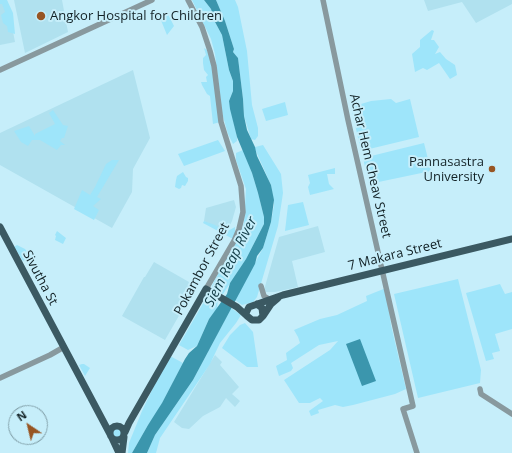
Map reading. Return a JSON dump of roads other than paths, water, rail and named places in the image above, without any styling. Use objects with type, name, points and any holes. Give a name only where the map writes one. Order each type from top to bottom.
[{"type":"main road","points":[[0,227],[101,416],[119,453]]},
{"type":"main road","name":"7 Makara Street","points":[[257,304],[283,295],[512,239]]},
{"type":"main road","points":[[206,289],[236,306],[250,320],[259,320],[263,316],[262,308],[257,304],[253,304],[249,307],[246,313],[247,316]]},
{"type":"main road","name":"Pokambor Street","points":[[122,453],[124,435],[129,423],[206,289]]},
{"type":"main road","name":"7 Makara Street","points":[[263,316],[271,304],[283,295]]},
{"type":"main road","points":[[236,306],[249,307]]},
{"type":"main road","points":[[101,416],[124,428],[124,435],[118,440],[111,436]]},
{"type":"main road","points":[[111,436],[111,428],[129,423]]},
{"type":"street","points":[[0,70],[152,0]]},
{"type":"street","name":"Pokambor Street","points":[[188,0],[202,26],[210,51],[214,66],[221,122],[241,186],[242,212],[239,229],[234,241],[206,289]]},
{"type":"street","name":"Achar Hem Cheav Street","points":[[323,0],[348,120],[413,406],[403,409],[417,453]]},
{"type":"street","points":[[261,286],[264,296],[269,299]]},
{"type":"street","points":[[0,378],[50,356],[64,347]]},
{"type":"street","points":[[480,389],[482,394],[512,414]]},
{"type":"place","name":"Angkor Hospital for Children","points":[[41,16]]},
{"type":"place","name":"Pannasastra University","points":[[492,169]]},
{"type":"water label","name":"Siem Reap River","points":[[231,262]]}]
